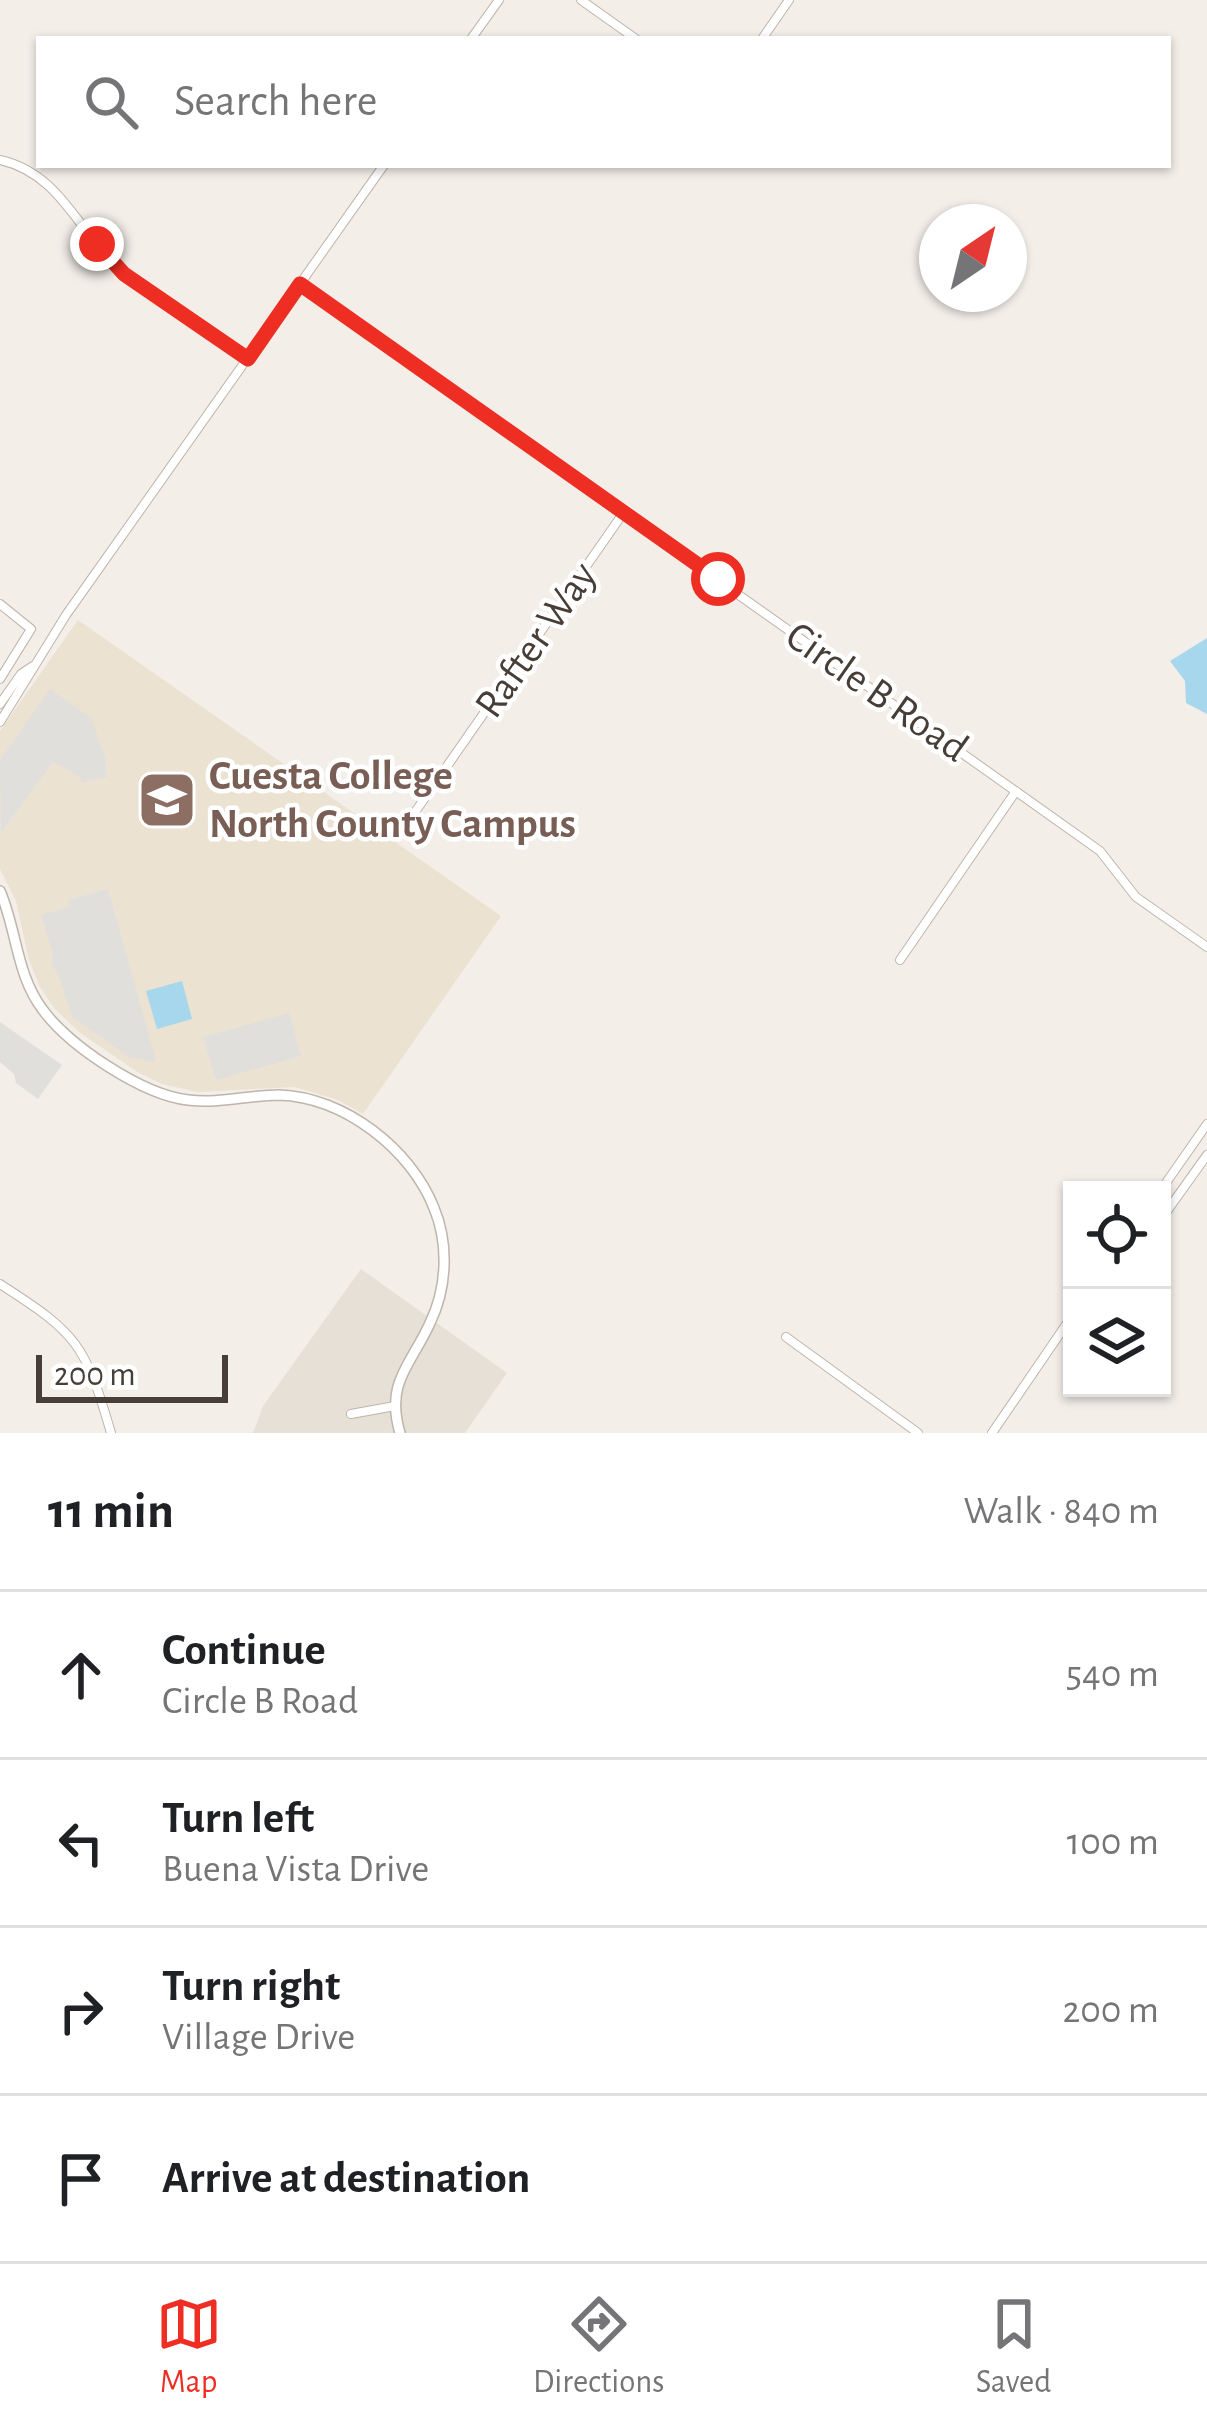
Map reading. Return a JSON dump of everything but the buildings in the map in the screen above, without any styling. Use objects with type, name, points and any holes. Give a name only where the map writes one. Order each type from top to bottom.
[{"type":"street","points":[[473,36],[499,0]]},
{"type":"street","points":[[581,0],[632,36]]},
{"type":"street","points":[[764,36],[790,0]]},
{"type":"street","points":[[0,160],[23,165],[38,177],[86,225],[109,261],[124,274],[248,359]]},
{"type":"street","points":[[0,704],[34,664],[382,168]]},
{"type":"street","name":"Circle B Road","points":[[300,284],[1100,851],[1136,897],[1207,947]]},
{"type":"street","name":"Rafter Way","points":[[406,825],[624,512]]},
{"type":"street","points":[[0,604],[29,625],[31,635],[0,679]]},
{"type":"street","points":[[0,722],[29,680],[34,664]]},
{"type":"street","points":[[900,960],[1016,791]]},
{"type":"street","points":[[0,891],[25,978],[40,1006],[71,1038],[121,1072],[161,1094],[189,1101],[281,1095],[318,1102],[359,1123],[413,1168],[438,1219],[444,1266],[436,1310],[403,1369],[395,1406],[400,1433]]},
{"type":"street","points":[[1167,1181],[1207,1124]]},
{"type":"street","points":[[1171,1205],[1207,1155]]},
{"type":"street","points":[[0,1284],[70,1333],[91,1371],[111,1433]]},
{"type":"street","points":[[992,1433],[1063,1331]]},
{"type":"street","points":[[786,1336],[918,1433]]},
{"type":"street","points":[[351,1414],[395,1406]]},
{"type":"shaded area","name":"Cuesta College North County Campus","points":[[78,620],[501,916],[363,1114],[338,1100],[295,1087],[198,1092],[162,1084],[79,1032],[40,987],[16,901],[0,869],[0,731]]},
{"type":"shaded area","points":[[50,689],[91,718],[107,777],[82,783],[80,777],[53,762],[1,833],[0,760]]},
{"type":"shaded area","points":[[108,889],[155,1062],[129,1057],[72,1017],[51,965],[53,954],[41,915],[69,907],[68,900]]},
{"type":"shaded area","points":[[289,1013],[301,1056],[216,1080],[203,1037]]},
{"type":"shaded area","points":[[0,1022],[62,1065],[38,1099],[16,1083],[14,1074],[0,1062]]},
{"type":"shaded area","points":[[361,1269],[507,1373],[465,1433],[253,1433],[263,1406]]},
{"type":"water","points":[[1207,638],[1207,714],[1186,703],[1185,681],[1170,661]]},
{"type":"water","points":[[182,981],[192,1019],[157,1029],[146,991]]},
{"type":"place","name":"Cuesta College North County Campus","points":[[167,800]]},
{"type":"route","points":[[97,244],[124,274],[248,359],[300,284],[718,579]]}]
